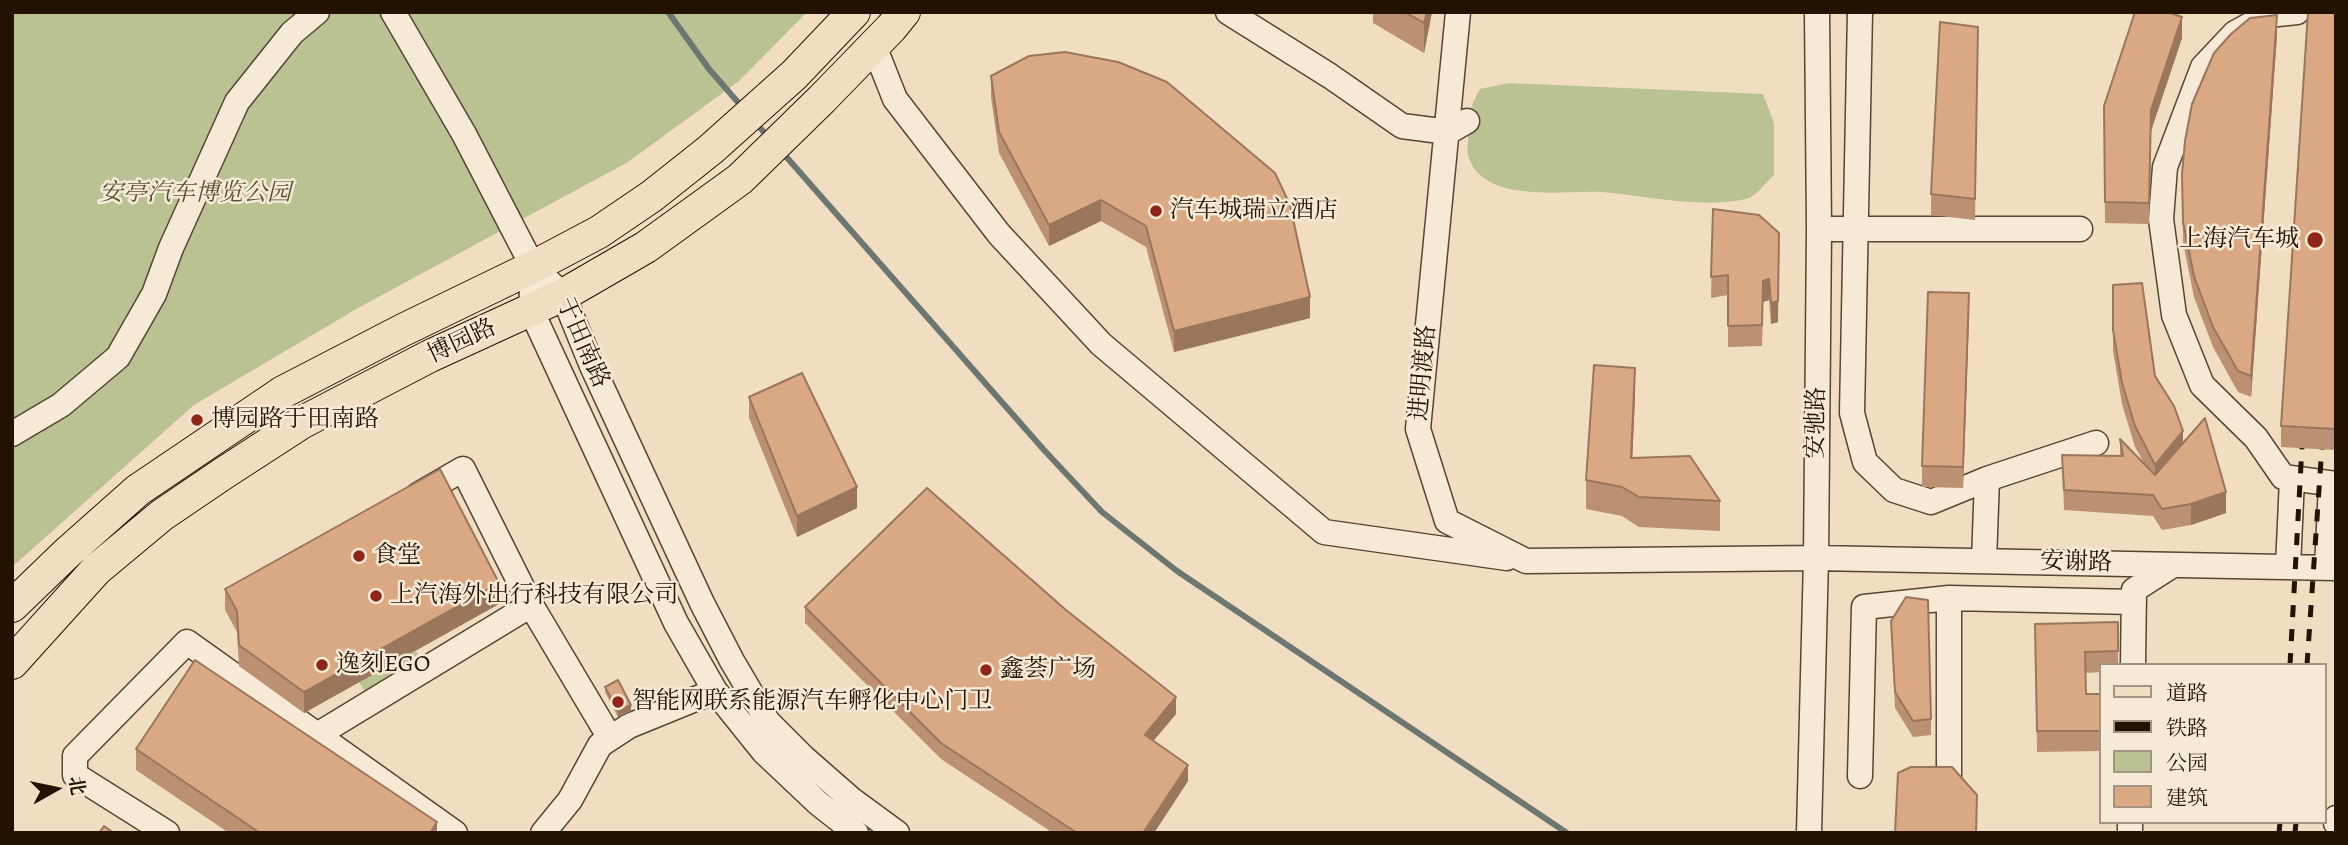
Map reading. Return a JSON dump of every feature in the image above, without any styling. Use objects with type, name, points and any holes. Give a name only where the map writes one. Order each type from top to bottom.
[{"type":"main road","name":"博园路","points":[[12,606],[138,490],[272,399],[599,232],[652,196],[710,150],[794,75],[854,12]]},
{"type":"main road","name":"博园路","points":[[12,663],[96,570],[162,515],[301,423],[430,356],[563,295],[646,247],[740,179],[822,99],[904,12]]},
{"type":"street","points":[[12,434],[61,405],[118,357],[154,294],[171,248],[237,102],[292,33],[317,12]]},
{"type":"street","points":[[393,12],[464,134],[533,267]]},
{"type":"street","points":[[1228,12],[1330,76],[1402,126],[1458,126]]},
{"type":"street","name":"进明渡路","points":[[1458,12],[1458,126],[1418,429],[1447,521],[1525,561],[1816,558]]},
{"type":"street","name":"安驰路","points":[[1810,833],[1819,229],[1817,12]]},
{"type":"street","points":[[1860,12],[1852,413],[1865,462],[1894,490],[1930,502],[1987,479],[2096,443]]},
{"type":"street","points":[[2297,12],[2268,15],[2235,33],[2203,67],[2165,167],[2161,219],[2174,315],[2202,385],[2256,438],[2283,477],[2333,484],[2331,568]]},
{"type":"street","points":[[874,46],[895,99],[999,234],[1092,334],[1324,532],[1525,561]]},
{"type":"street","points":[[1819,229],[2080,229]]},
{"type":"street","name":"于田南路","points":[[533,267],[563,295],[592,366],[702,603],[732,662],[768,722],[852,800],[897,833]]},
{"type":"street","name":"于田南路","points":[[533,267],[531,310],[676,623],[715,691],[764,752],[818,803],[856,833]]},
{"type":"street","points":[[403,503],[463,469],[531,605],[610,738]]},
{"type":"street","points":[[1984,561],[1987,479]]},
{"type":"street","points":[[2288,567],[2292,479]]},
{"type":"street","name":"安谢路","points":[[1816,558],[2331,568]]},
{"type":"street","points":[[2133,663],[2134,590],[2173,565]]},
{"type":"street","points":[[1860,776],[1864,607],[1949,598],[2134,602]]},
{"type":"street","points":[[1949,598],[1949,779]]},
{"type":"street","points":[[317,734],[531,605]]},
{"type":"street","points":[[167,833],[75,775],[75,756],[187,642],[455,833]]},
{"type":"street","points":[[544,832],[570,800],[600,745],[629,726],[715,691]]},
{"type":"green space","name":"安亭汽车博览公园","points":[[12,12],[807,12],[739,81],[628,162],[358,308],[194,405],[12,567]]},
{"type":"green space","points":[[1509,83],[1763,94],[1774,123],[1774,175],[1750,198],[1711,203],[1602,192],[1547,193],[1506,188],[1489,182],[1476,171],[1468,155],[1468,132],[1472,107],[1480,89]]},
{"type":"green space","points":[[416,651],[424,664],[368,696],[359,682]]},
{"type":"building","points":[[1405,12],[1427,12],[1424,23]]},
{"type":"building","points":[[2135,12],[2168,12],[2182,17],[2151,110],[2149,203],[2105,202],[2104,106]]},
{"type":"building","name":"上海汽车城","points":[[2308,12],[2336,12],[2336,429],[2281,426]]},
{"type":"building","points":[[2277,15],[2251,376],[2238,371],[2213,327],[2194,276],[2183,222],[2182,174],[2192,104],[2214,53],[2250,18]]},
{"type":"building","points":[[1940,22],[1978,27],[1975,199],[1931,194]]},
{"type":"building","name":"汽车城瑞立酒店","points":[[1065,52],[1118,62],[1167,82],[1275,173],[1290,205],[1310,297],[1174,331],[1146,226],[1101,200],[1049,225],[999,132],[991,76],[1029,56]]},
{"type":"building","points":[[1713,209],[1759,215],[1779,233],[1778,301],[1771,303],[1769,279],[1763,281],[1762,325],[1728,326],[1728,275],[1711,277]]},
{"type":"building","points":[[2142,283],[2155,376],[2174,406],[2183,431],[2155,465],[2135,426],[2122,383],[2113,330],[2113,285]]},
{"type":"building","points":[[1928,292],[1969,293],[1963,467],[1922,466]]},
{"type":"building","points":[[1594,365],[1635,368],[1631,458],[1690,456],[1720,501],[1639,497],[1622,487],[1586,480]]},
{"type":"building","points":[[802,373],[857,487],[797,516],[749,397]]},
{"type":"building","points":[[2205,418],[2226,492],[2191,504],[2162,509],[2153,495],[2064,490],[2062,455],[2123,456],[2120,439],[2155,475]]},
{"type":"building","points":[[440,469],[499,583],[304,692],[239,645],[237,611],[225,589]]},
{"type":"building","name":"鑫荟广场","points":[[927,488],[1066,610],[1176,697],[1145,735],[1188,765],[1143,833],[1077,833],[941,743],[805,607]]},
{"type":"building","points":[[1906,597],[1928,600],[1931,719],[1913,721],[1895,692],[1891,621]]},
{"type":"building","points":[[2118,622],[2118,651],[2085,652],[2086,694],[2100,694],[2100,731],[2037,731],[2035,624]]},
{"type":"building","points":[[195,660],[437,822],[430,833],[260,833],[136,749]]},
{"type":"building","name":"智能网联系能源汽车孵化中心门卫","points":[[618,680],[631,705],[618,711],[605,687]]},
{"type":"building","points":[[1911,767],[1952,767],[1977,795],[1976,833],[1895,833],[1898,773]]},
{"type":"building","points":[[104,826],[114,833],[99,833]]},
{"type":"waterway","points":[[668,12],[709,69],[742,107]]},
{"type":"waterway","points":[[754,121],[770,139]]},
{"type":"waterway","points":[[782,152],[1044,450],[1102,512],[1177,571],[1567,833]]},
{"type":"railway","points":[[2290,663],[2303,428]]},
{"type":"railway","points":[[2307,663],[2323,431]]},
{"type":"railway","points":[[2279,833],[2280,824]]},
{"type":"railway","points":[[2295,833],[2296,824]]},
{"type":"place","name":"汽车城瑞立酒店","points":[[1156,211]]},
{"type":"place","name":"上海汽车城","points":[[2315,240]]},
{"type":"place","name":"博园路于田南路","points":[[197,420]]},
{"type":"place","name":"食堂","points":[[359,556]]},
{"type":"place","name":"上汽海外出行科技有限公司","points":[[376,596]]},
{"type":"place","name":"逸刻EGO","points":[[322,665]]},
{"type":"place","name":"鑫荟广场","points":[[986,670]]},
{"type":"place","name":"智能网联系能源汽车孵化中心门卫","points":[[618,702]]}]
